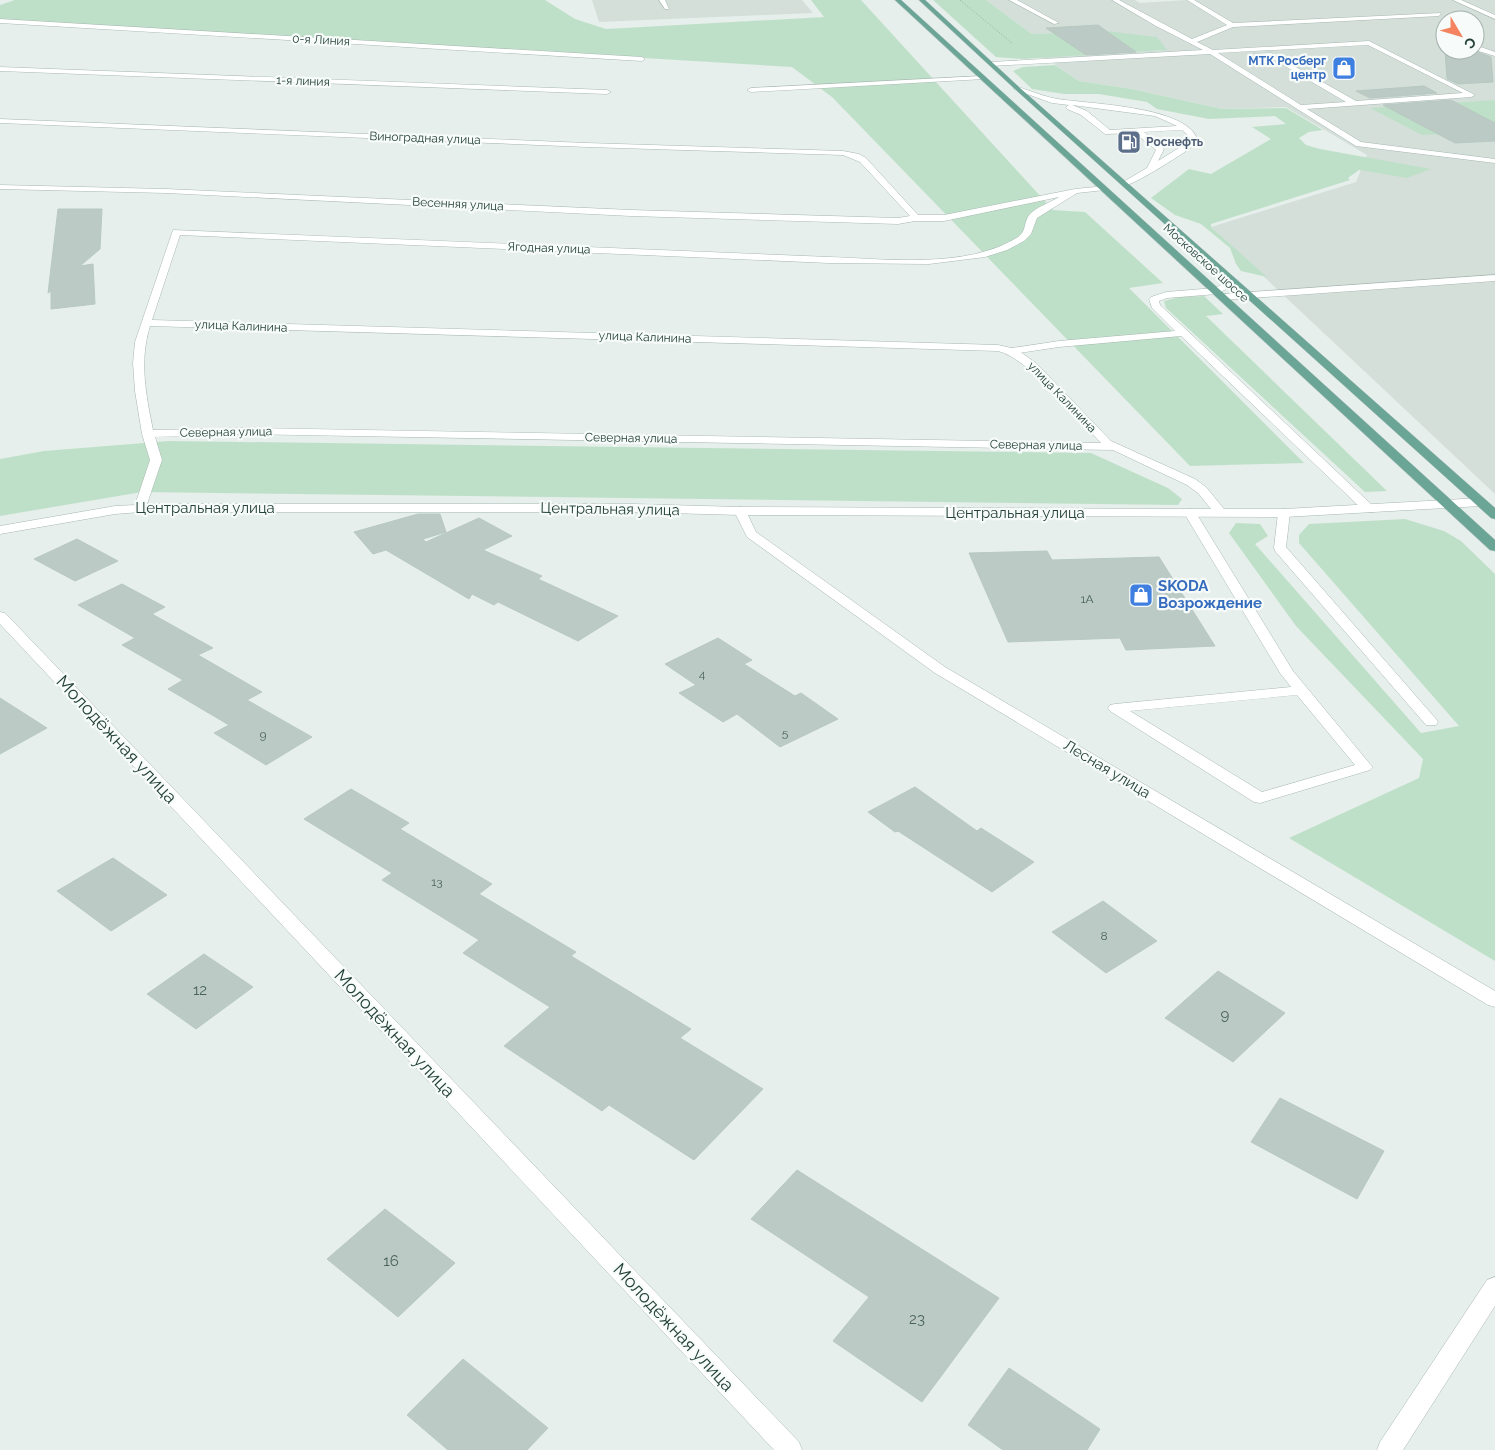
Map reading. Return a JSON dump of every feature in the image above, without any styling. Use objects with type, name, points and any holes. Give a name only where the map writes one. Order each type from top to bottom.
[{"type":"main road","name":"Московское шоссе","points":[[898,0],[1495,547]]},
{"type":"main road","name":"Московское шоссе","points":[[922,0],[1018,89],[1495,515]]},
{"type":"street","points":[[662,0],[667,8]]},
{"type":"street","points":[[1012,0],[1056,23]]},
{"type":"street","points":[[1115,0],[1143,17],[1210,51],[1359,144],[1495,161]]},
{"type":"street","points":[[1190,0],[1232,25]]},
{"type":"street","points":[[1456,0],[1495,17]]},
{"type":"street","points":[[1191,42],[1232,25],[1435,14]]},
{"type":"street","name":"0-я Линия","points":[[0,21],[642,59]]},
{"type":"street","points":[[991,64],[1369,42],[1471,95],[1299,107]]},
{"type":"street","points":[[1220,57],[1269,54],[1354,103]]},
{"type":"street","name":"1-я линия","points":[[0,69],[606,92]]},
{"type":"street","points":[[752,90],[982,78]]},
{"type":"street","points":[[1018,89],[1084,113],[1108,132],[1184,128]]},
{"type":"street","points":[[1055,101],[1156,114],[1167,117],[1193,135],[1194,142],[1126,184]]},
{"type":"street","name":"Виноградная улица","points":[[0,120],[597,145],[821,151],[850,154],[863,160],[913,213],[915,218]]},
{"type":"street","points":[[1136,130],[1160,150],[1149,170]]},
{"type":"street","name":"Весенняя улица","points":[[0,187],[185,192],[756,218],[898,221],[915,218],[944,218],[1075,191],[1102,188]]},
{"type":"street","name":"Ягодная улица","points":[[145,323],[176,232],[819,260],[922,262],[1001,250],[1015,244],[1027,234],[1033,216],[1075,191]]},
{"type":"street","points":[[1369,509],[1155,306],[1154,299],[1166,295],[1249,294],[1495,278]]},
{"type":"street","points":[[1220,294],[1234,280]]},
{"type":"street","points":[[140,508],[149,487],[156,460],[148,434],[140,390],[138,363],[145,323]]},
{"type":"street","name":"улица Калинина","points":[[145,323],[982,347],[1012,351],[1032,365],[1110,445]]},
{"type":"street","points":[[1012,351],[1059,344],[1184,333]]},
{"type":"street","name":"Северная улица","points":[[148,434],[257,431],[1110,445]]},
{"type":"street","points":[[1110,445],[1190,482],[1202,490],[1221,513]]},
{"type":"street","name":"Центральная улица","points":[[0,530],[115,510],[140,508],[632,508],[740,511],[1284,513],[1481,502]]},
{"type":"street","name":"Лесная улица","points":[[740,511],[751,534],[940,670],[1495,1000]]},
{"type":"street","points":[[1190,513],[1287,673],[1365,767],[1260,798],[1115,708],[1301,690]]},
{"type":"street","points":[[1284,513],[1280,548],[1431,722]]},
{"type":"street","name":"Молодёжная улица","points":[[0,616],[790,1450]]},
{"type":"street","points":[[1389,1450],[1495,1287]]},
{"type":"shaded area","points":[[592,0],[802,0],[813,13],[599,22]]},
{"type":"shaded area","points":[[986,0],[1135,0],[1140,3],[1186,0],[1495,0],[1495,494],[1211,227],[1356,182],[1367,155],[1286,107],[1222,109],[1132,89],[1079,81],[1044,57],[1166,50],[1106,31],[1032,34]]},
{"type":"green space","points":[[15,0],[545,0],[575,19],[606,29],[824,17],[811,0],[861,0],[1053,210],[1085,212],[1163,283],[1129,288],[1304,463],[1190,466],[832,97],[792,67],[0,19],[0,5]]},
{"type":"green space","points":[[933,0],[986,0],[1032,34],[1106,31],[1157,37],[1167,50],[1023,59],[996,57]]},
{"type":"green space","points":[[1055,65],[1079,81],[1132,89],[1222,109],[1286,108],[1323,130],[1309,132],[1299,138],[1306,145],[1431,169],[1407,178],[1359,170],[1348,178],[1350,180],[1211,224],[1211,227],[1267,277],[1241,271],[1230,248],[1201,224],[1175,215],[1151,198],[1189,169],[1211,174],[1271,139],[1252,127],[1286,124],[1275,116],[1209,119],[1157,109],[1147,102],[1099,94],[1064,94],[1032,89],[1013,71],[1023,67]]},
{"type":"green space","points":[[1495,100],[1495,132],[1422,135],[1370,108]]},
{"type":"green space","points":[[1204,296],[1223,314],[1206,316],[1387,491],[1365,492],[1166,308],[1164,301],[1179,297]]},
{"type":"green space","points":[[169,441],[1091,453],[1168,488],[1182,499],[1178,505],[142,492],[0,516],[0,459],[44,451]]},
{"type":"green space","points":[[1405,519],[1444,531],[1461,541],[1495,574],[1495,961],[1289,838],[1419,778],[1423,759],[1296,626],[1229,533],[1236,523],[1260,524],[1268,536],[1255,544],[1421,733],[1459,726],[1299,543],[1299,535],[1309,524]]},
{"type":"building","points":[[1098,25],[1136,52],[1086,55],[1046,28]]},
{"type":"building","points":[[1485,55],[1491,57],[1493,82],[1458,84],[1447,79],[1446,60],[1485,60]]},
{"type":"building","points":[[1424,86],[1437,93],[1370,98],[1356,91]]},
{"type":"building","points":[[1451,100],[1495,123],[1495,141],[1455,143],[1383,105]]},
{"type":"building","points":[[58,209],[102,209],[100,249],[80,266],[93,264],[95,304],[51,309],[51,291],[48,293]]},
{"type":"building","points":[[418,514],[440,514],[446,532],[423,539],[426,542],[479,518],[512,536],[483,550],[542,576],[538,579],[618,616],[578,641],[498,602],[494,605],[472,594],[469,599],[386,550],[373,554],[354,532]]},
{"type":"building","points":[[77,539],[118,561],[75,581],[34,559]]},
{"type":"building","points":[[1047,551],[1052,560],[1159,557],[1215,646],[1126,650],[1120,638],[1008,642],[969,553]]},
{"type":"building","points":[[122,584],[165,607],[152,614],[213,648],[198,655],[262,692],[247,700],[312,737],[266,765],[214,733],[229,725],[168,689],[183,680],[122,645],[135,638],[78,605]]},
{"type":"building","points":[[718,638],[752,660],[744,664],[795,696],[801,693],[838,719],[780,747],[737,714],[723,722],[679,693],[696,685],[665,664]]},
{"type":"building","points":[[0,698],[47,728],[0,754]]},
{"type":"building","points":[[915,787],[977,831],[981,828],[1034,862],[992,892],[898,831],[895,832],[868,812]]},
{"type":"building","points":[[351,789],[409,823],[400,829],[492,884],[479,894],[576,952],[571,956],[691,1029],[680,1038],[763,1089],[694,1160],[609,1105],[602,1111],[504,1046],[550,1007],[463,953],[479,940],[382,880],[392,873],[304,819]]},
{"type":"building","points":[[113,858],[167,895],[111,931],[57,891]]},
{"type":"building","points":[[1103,901],[1157,941],[1106,973],[1052,932]]},
{"type":"building","points":[[204,954],[253,987],[196,1029],[147,994]]},
{"type":"building","points":[[1218,971],[1285,1013],[1233,1062],[1165,1018]]},
{"type":"building","points":[[1280,1098],[1384,1151],[1357,1199],[1251,1142]]},
{"type":"building","points":[[797,1170],[999,1298],[922,1402],[833,1341],[869,1297],[751,1219]]},
{"type":"building","points":[[385,1209],[455,1263],[398,1317],[327,1259]]},
{"type":"building","points":[[463,1359],[548,1428],[527,1450],[448,1450],[407,1415]]},
{"type":"building","points":[[1009,1368],[1100,1429],[1087,1450],[1003,1450],[968,1425]]},
{"type":"place","name":"МТК Росберг центр","points":[[1344,68]]},
{"type":"place","name":"Роснефть","points":[[1129,142]]},
{"type":"place","name":"SKODA Возрождение","points":[[1141,595]]}]
